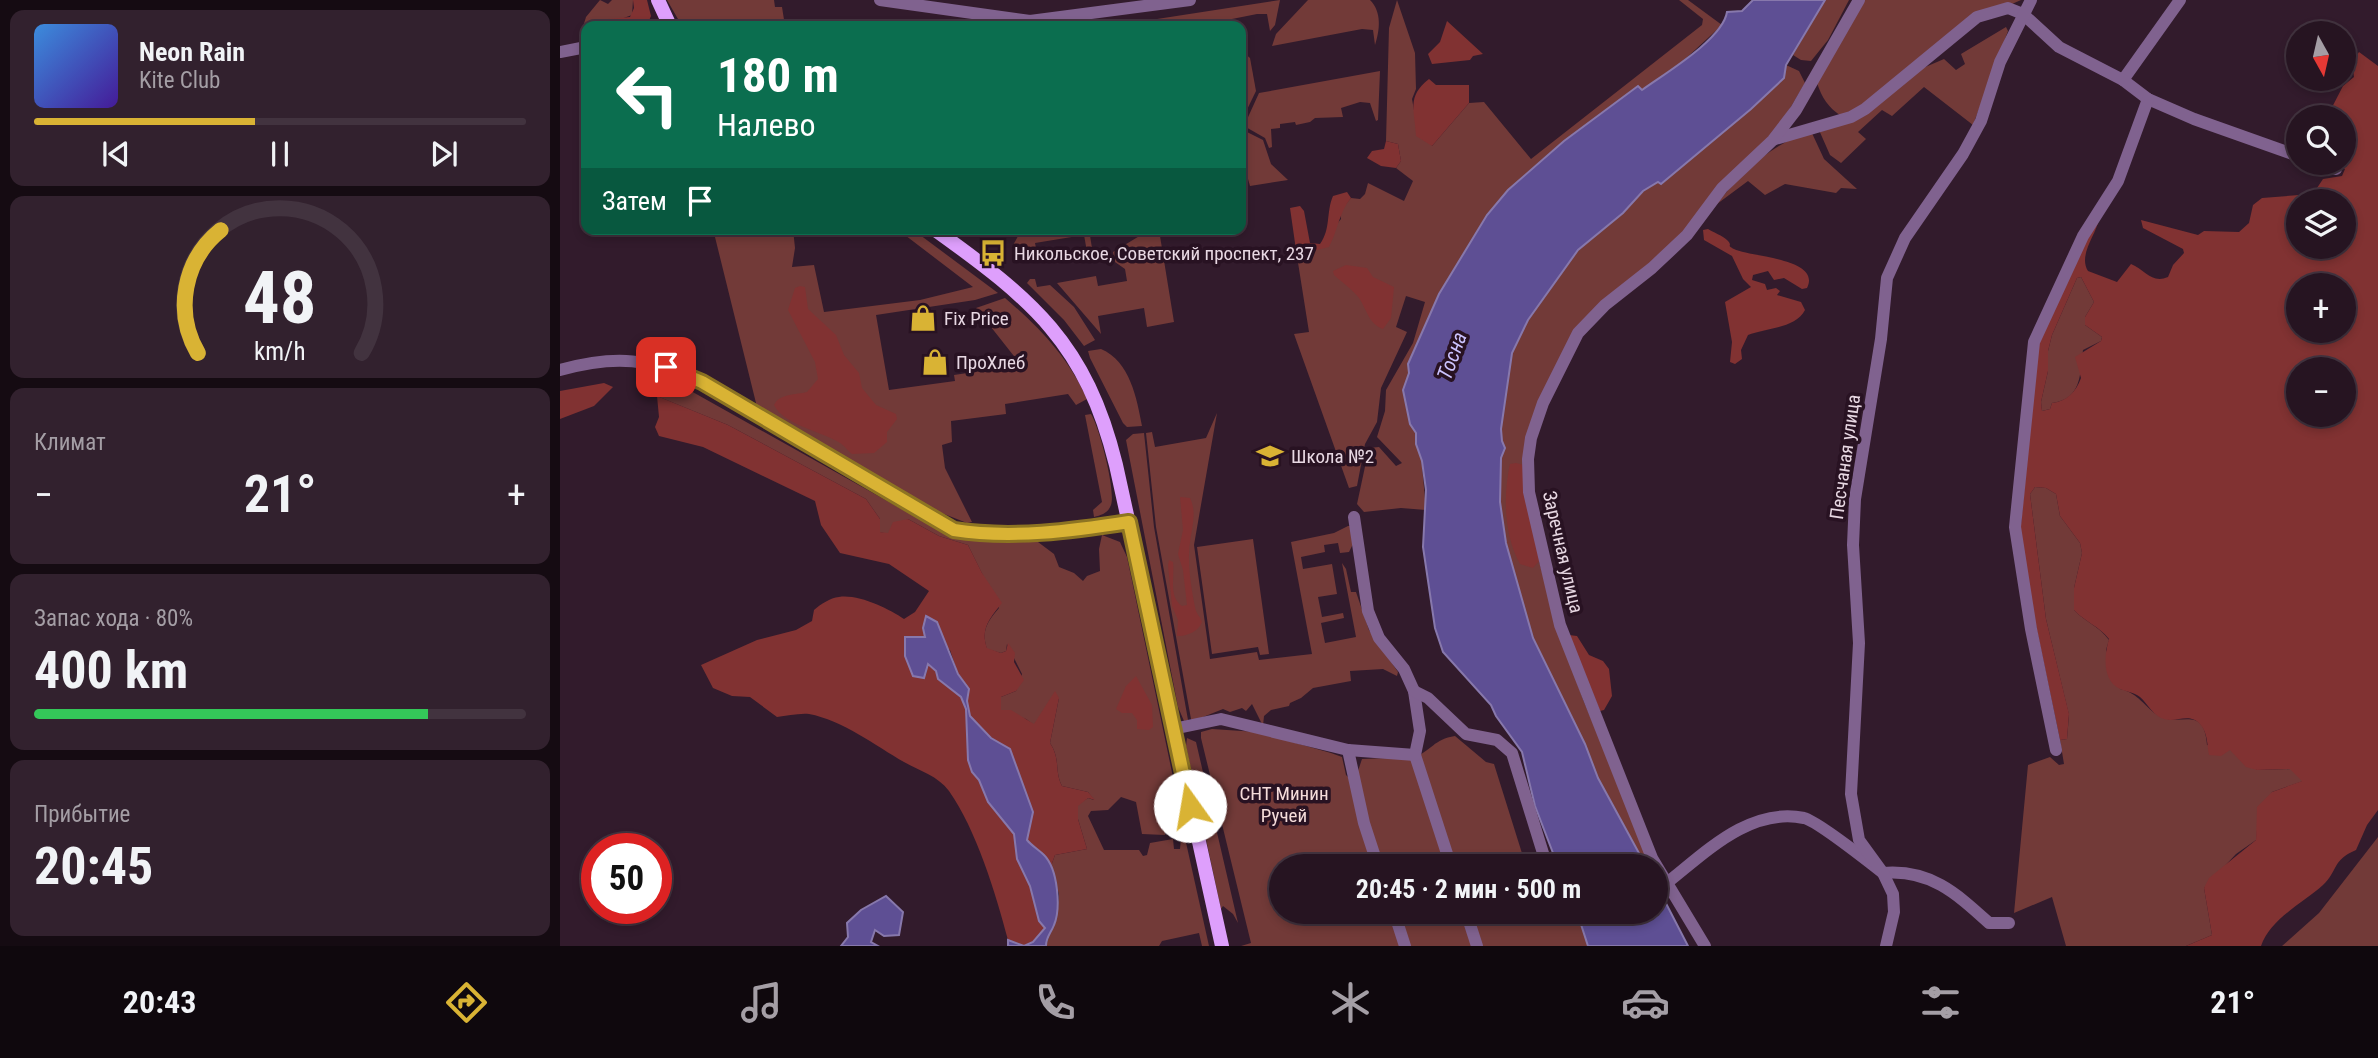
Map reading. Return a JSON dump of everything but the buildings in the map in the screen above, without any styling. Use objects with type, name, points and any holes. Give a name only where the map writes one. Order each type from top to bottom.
[{"type":"main road","points":[[658,0],[668,21]]},
{"type":"main road","points":[[942,235],[1019,295],[1045,320],[1070,351],[1098,404],[1109,437],[1129,522],[1222,946]]},
{"type":"street","points":[[880,0],[1030,21],[1190,0]]},
{"type":"street","name":"Заречная улица","points":[[1652,854],[1644,839],[1560,625],[1529,492],[1528,458],[1531,438],[1543,402],[1578,333],[1605,305],[1652,268],[1687,235],[1721,188],[1773,140],[1796,110],[1859,0]]},
{"type":"street","name":"Песчаная улица","points":[[1886,946],[1894,912],[1893,894],[1883,873],[1859,840],[1851,794],[1859,643],[1853,545],[1855,499],[1881,339],[1887,278],[1905,238],[1964,154],[1981,121],[2000,62],[2032,0]]},
{"type":"street","points":[[2123,80],[2180,0]]},
{"type":"street","points":[[1773,140],[1851,117],[1865,109],[1977,17],[2008,8],[2023,14],[2059,47],[2123,80],[2148,99],[2194,119],[2286,152]]},
{"type":"street","points":[[560,52],[581,48]]},
{"type":"street","points":[[2056,750],[2031,629],[2015,527],[2034,342],[2083,236],[2118,181],[2148,99]]},
{"type":"street","points":[[560,370],[605,359],[666,367],[702,382],[954,530],[982,535],[1024,534],[1129,522]]},
{"type":"street","points":[[1354,517],[1368,611],[1379,638],[1404,669],[1414,691],[1420,731],[1415,755],[1447,854]]},
{"type":"street","points":[[1414,691],[1428,698],[1466,734],[1497,740],[1512,753],[1543,854]]},
{"type":"street","points":[[1173,729],[1221,719],[1348,750],[1415,755]]},
{"type":"street","points":[[1348,750],[1364,823],[1374,854]]},
{"type":"street","points":[[1668,882],[1736,829],[1773,817],[1806,818],[1883,873],[1904,871],[1943,884],[1989,923],[2009,923]]},
{"type":"street","name":"Заречная улица","points":[[1668,882],[1704,946]]},
{"type":"street","points":[[1398,924],[1405,946]]},
{"type":"street","points":[[1470,924],[1478,946]]},
{"type":"green space","points":[[600,0],[608,4],[612,0],[633,0],[632,15],[621,19],[585,21]]},
{"type":"green space","points":[[667,0],[774,0],[775,7],[782,7],[784,21],[679,21]]},
{"type":"green space","points":[[1280,0],[1275,25],[1270,31],[1267,14],[1222,21],[1157,19]]},
{"type":"green space","points":[[1308,0],[1370,0],[1377,10],[1379,21],[1375,45],[1373,30],[1362,29],[1272,46],[1276,34]]},
{"type":"green space","points":[[1397,0],[1415,53],[1416,89],[1412,99],[1415,116],[1432,146],[1469,103],[1484,102],[1531,159],[1702,25],[1703,19],[1679,0],[1688,0],[1722,25],[1682,62],[1642,90],[1638,87],[1564,141],[1508,190],[1480,227],[1439,294],[1408,364],[1409,373],[1403,390],[1410,424],[1416,433],[1416,444],[1421,455],[1426,510],[1401,508],[1364,512],[1357,504],[1369,448],[1379,447],[1396,466],[1402,463],[1377,437],[1385,411],[1386,390],[1413,343],[1425,302],[1406,296],[1396,327],[1407,332],[1381,388],[1377,422],[1365,444],[1357,486],[1349,488],[1294,334],[1309,332],[1296,250],[1314,252],[1341,219],[1340,211],[1351,198],[1360,199],[1365,194],[1368,183],[1404,201],[1413,181],[1396,168],[1401,161],[1398,144],[1386,141],[1389,28]]},
{"type":"green space","points":[[1825,0],[1849,0],[1828,40],[1811,61],[1801,60],[1793,55]]},
{"type":"green space","points":[[1860,0],[2021,0],[2003,8],[1981,12],[1864,105],[1841,116],[1826,102],[1817,83]]},
{"type":"green space","points":[[2006,27],[2008,31],[1973,125],[1924,87],[1892,116],[1882,110],[1858,132],[1866,139],[1841,163],[1830,155],[1819,130],[1923,68],[1944,59],[1956,70],[1965,64],[1961,54]]},
{"type":"green space","points":[[1246,55],[1250,58],[1256,91],[1246,112]]},
{"type":"green space","points":[[1786,65],[1799,71],[1805,83],[1789,110],[1769,137],[1679,239],[1596,307],[1526,439],[1539,561],[1559,633],[1584,702],[1649,854],[1639,854],[1598,778],[1585,744],[1533,638],[1506,543],[1500,502],[1501,458],[1505,448],[1501,429],[1512,353],[1528,320],[1578,250],[1623,213],[1643,191],[1658,181],[1661,184],[1784,78]]},
{"type":"green space","points":[[1380,71],[1378,120],[1376,121],[1370,103],[1360,102],[1341,108],[1343,117],[1315,118],[1296,125],[1295,122],[1280,124],[1280,128],[1271,129],[1272,147],[1269,148],[1265,138],[1246,127],[1259,93]]},
{"type":"green space","points":[[1811,131],[1824,159],[1857,189],[1841,188],[1836,193],[1785,184],[1765,195],[1748,181],[1717,204],[1759,160],[1783,143]]},
{"type":"green space","points":[[1246,132],[1263,140],[1271,164],[1288,180],[1250,186]]},
{"type":"green space","points":[[714,235],[794,235],[792,267],[814,265],[824,312],[920,300],[973,287],[905,235],[920,235],[998,293],[975,300],[876,315],[889,390],[955,381],[954,375],[1021,365],[976,308],[1005,298],[1062,356],[1087,399],[1076,405],[1068,394],[1005,404],[1006,414],[951,421],[952,442],[942,445],[945,468],[972,522],[967,523],[934,510],[757,407]]},
{"type":"green space","points":[[1019,235],[1084,235],[1035,243],[1039,263],[1012,247]]},
{"type":"green space","points":[[1084,235],[1090,235],[1094,261],[1089,263]]},
{"type":"green space","points":[[1141,235],[1160,235],[1174,322],[1147,327],[1144,308],[1098,316],[1101,334],[1057,283],[1096,276],[1098,286],[1127,281],[1125,269],[1115,262],[1113,252]]},
{"type":"green space","points":[[2081,277],[2094,302],[2085,317],[2085,325],[2102,337],[2101,341],[2083,350],[2080,376],[2074,391],[2062,401],[2052,403],[2050,409],[2042,411],[2041,402],[2052,335],[2077,278]]},
{"type":"green space","points":[[1030,279],[1035,279],[1037,287],[1050,285],[1074,307],[1095,340],[1084,346],[1064,320],[1027,283]]},
{"type":"green space","points":[[1101,349],[1119,362],[1125,372],[1134,393],[1142,426],[1127,427],[1123,423],[1088,351]]},
{"type":"green space","points":[[656,374],[930,525],[978,539],[1011,536],[1034,539],[1054,554],[1059,567],[1074,573],[1083,581],[1087,576],[1100,571],[1099,549],[1102,535],[1120,542],[1127,557],[1183,825],[1177,830],[1169,822],[1165,822],[1165,835],[1142,834],[1136,802],[1121,797],[1108,810],[1091,811],[1088,816],[1104,850],[1139,850],[1143,856],[1147,855],[1150,843],[1173,839],[1174,849],[1180,849],[1181,839],[1185,838],[1209,946],[1202,946],[1199,933],[1162,941],[1159,946],[1046,946],[1058,909],[1059,894],[1051,866],[1055,855],[1087,849],[1078,819],[1077,805],[1088,798],[1094,800],[1088,792],[1062,786],[1050,743],[1059,698],[1034,725],[1026,719],[1001,711],[1001,697],[1016,691],[1022,674],[1007,644],[1006,651],[1001,653],[987,649],[986,627],[999,608],[968,545],[939,536],[908,519],[888,534],[880,532],[880,519],[866,499],[728,425],[642,390],[636,377]]},
{"type":"green space","points":[[1217,413],[1194,545],[1210,659],[1257,652],[1259,660],[1312,654],[1291,542],[1334,533],[1350,526],[1353,544],[1349,552],[1340,553],[1338,543],[1324,545],[1325,552],[1301,557],[1303,569],[1332,564],[1337,594],[1318,597],[1322,617],[1343,613],[1344,618],[1321,623],[1325,643],[1356,637],[1342,563],[1351,592],[1356,592],[1369,630],[1398,672],[1397,676],[1383,669],[1350,671],[1351,681],[1313,688],[1289,706],[1271,710],[1264,716],[1263,726],[1252,704],[1246,711],[1242,708],[1230,712],[1223,709],[1193,721],[1191,719],[1156,527],[1146,433],[1152,432],[1155,447],[1206,438]]},
{"type":"green space","points":[[1091,414],[1106,459],[1112,498],[1108,510],[1094,517],[1093,510],[1102,502],[1085,415]]},
{"type":"green space","points":[[1144,433],[1154,527],[1188,720],[1184,721],[1178,707],[1126,440],[1133,434]]},
{"type":"green space","points":[[2035,487],[2046,488],[2056,494],[2060,516],[2080,543],[2082,553],[2074,588],[2074,610],[2109,640],[2106,650],[2120,689],[2137,697],[2159,716],[2175,720],[2189,719],[2201,724],[2207,745],[2230,749],[2257,770],[2291,769],[2303,781],[2272,792],[2257,830],[2256,840],[2236,854],[2204,888],[2212,935],[2186,946],[2066,946],[2052,897],[2014,913],[2028,765],[2050,757],[2059,765],[2064,764],[2060,740],[2067,739],[2069,715],[2046,619],[2030,494]]},
{"type":"green space","points":[[1253,539],[1269,654],[1260,655],[1258,647],[1212,654],[1197,547]]},
{"type":"green space","name":"СНТ Минин Ручей","points":[[1212,729],[1257,732],[1331,753],[1342,757],[1346,775],[1350,779],[1356,777],[1362,759],[1415,757],[1437,742],[1455,736],[1486,762],[1494,764],[1522,854],[1269,854],[1269,924],[1581,924],[1588,946],[1241,946],[1251,943],[1201,732]]},
{"type":"green space","points":[[1187,738],[1196,742],[1238,923],[1233,914],[1223,906],[1221,909],[1186,746]]},
{"type":"green space","points":[[2378,837],[2378,946],[2282,946],[2319,913]]},
{"type":"shaded area","points":[[633,0],[647,0],[651,16],[649,21],[587,21],[630,17],[634,8]]},
{"type":"shaded area","points":[[1447,21],[1483,54],[1473,56],[1470,60],[1432,64],[1428,54],[1440,42]]},
{"type":"shaded area","points":[[2359,52],[2378,66],[2378,810],[2367,825],[2356,850],[2339,862],[2323,885],[2279,919],[2261,946],[2186,946],[2212,935],[2204,888],[2209,878],[2256,840],[2257,807],[2272,792],[2302,781],[2290,769],[2257,770],[2246,767],[2230,750],[2221,756],[2209,755],[2204,731],[2196,721],[2160,717],[2140,697],[2114,685],[2106,667],[2109,639],[2074,610],[2074,588],[2082,553],[2080,543],[2060,516],[2056,494],[2046,488],[2035,487],[2030,494],[2046,619],[2069,714],[2067,739],[2060,740],[2019,545],[2038,345],[2079,245],[2099,219],[2086,252],[2085,265],[2088,271],[2117,282],[2131,264],[2153,278],[2168,277],[2173,265],[2184,253],[2183,249],[2143,228],[2141,220],[2198,235],[2204,231],[2239,232],[2249,223],[2253,205],[2262,198],[2286,196],[2286,259],[2356,259],[2356,189],[2316,189],[2323,179],[2356,175],[2356,105],[2333,105],[2340,91],[2356,91],[2356,56]],"holes":[[[2081,277],[2094,302],[2085,317],[2085,325],[2102,337],[2101,341],[2075,357],[2081,378],[2074,392],[2052,403],[2050,409],[2042,411],[2041,402],[2052,335],[2077,278]]]},
{"type":"shaded area","points":[[1429,79],[1436,85],[1469,85],[1469,103],[1432,146],[1416,136],[1413,104],[1417,92]]},
{"type":"shaded area","points":[[1386,141],[1398,144],[1401,161],[1396,168],[1381,166],[1367,158],[1372,151],[1384,149]]},
{"type":"shaded area","points":[[1347,192],[1351,198],[1329,247],[1304,253],[1296,250],[1290,208],[1300,206],[1304,211],[1310,243],[1320,244],[1326,232],[1333,196]]},
{"type":"shaded area","points":[[1708,229],[1729,242],[1734,249],[1782,260],[1804,270],[1809,278],[1807,288],[1802,289],[1784,278],[1774,280],[1768,271],[1753,275],[1752,280],[1765,284],[1767,290],[1776,288],[1780,291],[1777,295],[1801,302],[1805,310],[1794,321],[1748,335],[1741,350],[1742,359],[1735,364],[1730,362],[1732,342],[1725,302],[1751,287],[1743,279],[1732,256],[1704,240],[1703,230]]},
{"type":"shaded area","points":[[1346,265],[1367,268],[1373,277],[1394,287],[1391,318],[1383,329],[1371,320],[1356,295],[1334,275],[1333,271]]},
{"type":"shaded area","points":[[805,287],[808,309],[836,335],[844,355],[859,373],[862,388],[876,405],[896,414],[897,419],[887,432],[887,442],[874,453],[852,454],[840,443],[786,418],[774,405],[784,396],[807,392],[818,379],[815,362],[788,310],[795,288]]},
{"type":"shaded area","points":[[604,383],[613,387],[594,406],[560,419],[560,391]]},
{"type":"shaded area","points":[[657,396],[728,425],[866,499],[880,519],[880,532],[888,533],[893,522],[908,519],[939,536],[968,545],[1002,603],[986,629],[987,648],[1001,653],[1006,651],[1008,643],[1015,653],[1014,662],[1024,680],[1016,691],[1001,697],[1001,710],[1011,710],[1034,724],[1055,691],[1059,698],[1050,743],[1062,786],[1088,792],[1095,800],[1088,798],[1078,806],[1078,819],[1087,849],[1055,855],[1051,866],[1045,856],[1027,840],[1033,812],[1010,749],[991,738],[970,716],[968,689],[958,674],[950,650],[925,637],[906,637],[905,656],[926,675],[927,664],[936,671],[938,679],[961,697],[968,716],[968,760],[972,772],[979,780],[988,802],[1014,834],[1017,859],[1030,886],[1039,921],[1045,928],[1033,942],[1024,946],[1008,940],[991,883],[968,824],[959,806],[940,781],[834,722],[809,714],[777,717],[750,697],[732,696],[713,688],[701,665],[757,640],[796,630],[812,621],[814,610],[829,600],[847,597],[864,600],[904,619],[915,612],[929,591],[889,564],[840,553],[821,525],[815,501],[703,447],[659,436],[655,427],[659,417]]},
{"type":"shaded area","points":[[1510,464],[1524,465],[1539,561],[1533,568],[1520,564],[1508,528],[1508,476]]},
{"type":"shaded area","points":[[1180,497],[1190,498],[1193,509],[1189,566],[1196,609],[1202,622],[1195,631],[1177,636],[1178,620],[1172,606],[1168,565],[1169,560],[1173,562],[1175,597],[1182,606],[1187,605],[1183,570],[1178,554],[1183,530]]},
{"type":"shaded area","points":[[1569,635],[1577,636],[1589,655],[1603,661],[1609,669],[1612,696],[1604,710],[1600,711]]},
{"type":"shaded area","points":[[1136,676],[1152,705],[1153,727],[1149,730],[1137,729],[1137,720],[1132,713],[1122,713],[1116,709],[1126,686]]},
{"type":"water","name":"Тосна","points":[[1753,0],[1825,0],[1786,65],[1784,78],[1661,184],[1658,182],[1643,191],[1623,213],[1578,250],[1528,320],[1512,353],[1501,429],[1505,448],[1501,458],[1500,502],[1506,543],[1533,638],[1585,744],[1598,778],[1639,854],[1553,854],[1535,806],[1522,752],[1491,705],[1443,652],[1435,628],[1423,547],[1426,490],[1416,433],[1410,424],[1403,390],[1409,373],[1408,364],[1439,294],[1487,215],[1508,190],[1564,141],[1638,86],[1642,90],[1691,55],[1715,33],[1727,12],[1742,11]]},
{"type":"water","points":[[926,616],[937,622],[958,674],[969,689],[967,701],[970,716],[991,738],[1010,749],[1033,812],[1027,840],[1049,861],[1057,889],[1056,918],[1046,946],[1024,946],[1033,942],[1045,928],[1039,921],[1030,886],[1017,859],[1014,834],[988,802],[979,780],[972,772],[968,760],[966,709],[961,697],[938,679],[936,671],[928,664],[924,678],[913,676],[905,656],[905,637],[925,637],[923,628]]},
{"type":"water","points":[[886,896],[903,912],[899,935],[884,936],[875,930],[871,942],[878,946],[841,946],[848,937],[847,923],[861,910]]},
{"type":"water","points":[[1668,907],[1688,946],[1588,946],[1581,924],[1668,924]]},
{"type":"water","points":[[1008,940],[1024,946],[1008,946]]},
{"type":"place","name":"Никольское, Советский проспект, 237","points":[[993,253]]},
{"type":"place","name":"Fix Price","points":[[923,318]]},
{"type":"place","name":"ПроХлеб","points":[[935,362]]},
{"type":"place","name":"Школа №2","points":[[1270,456]]},
{"type":"route","points":[[666,367],[702,382],[954,530],[982,535],[1024,534],[1129,522],[1190,806]]}]
